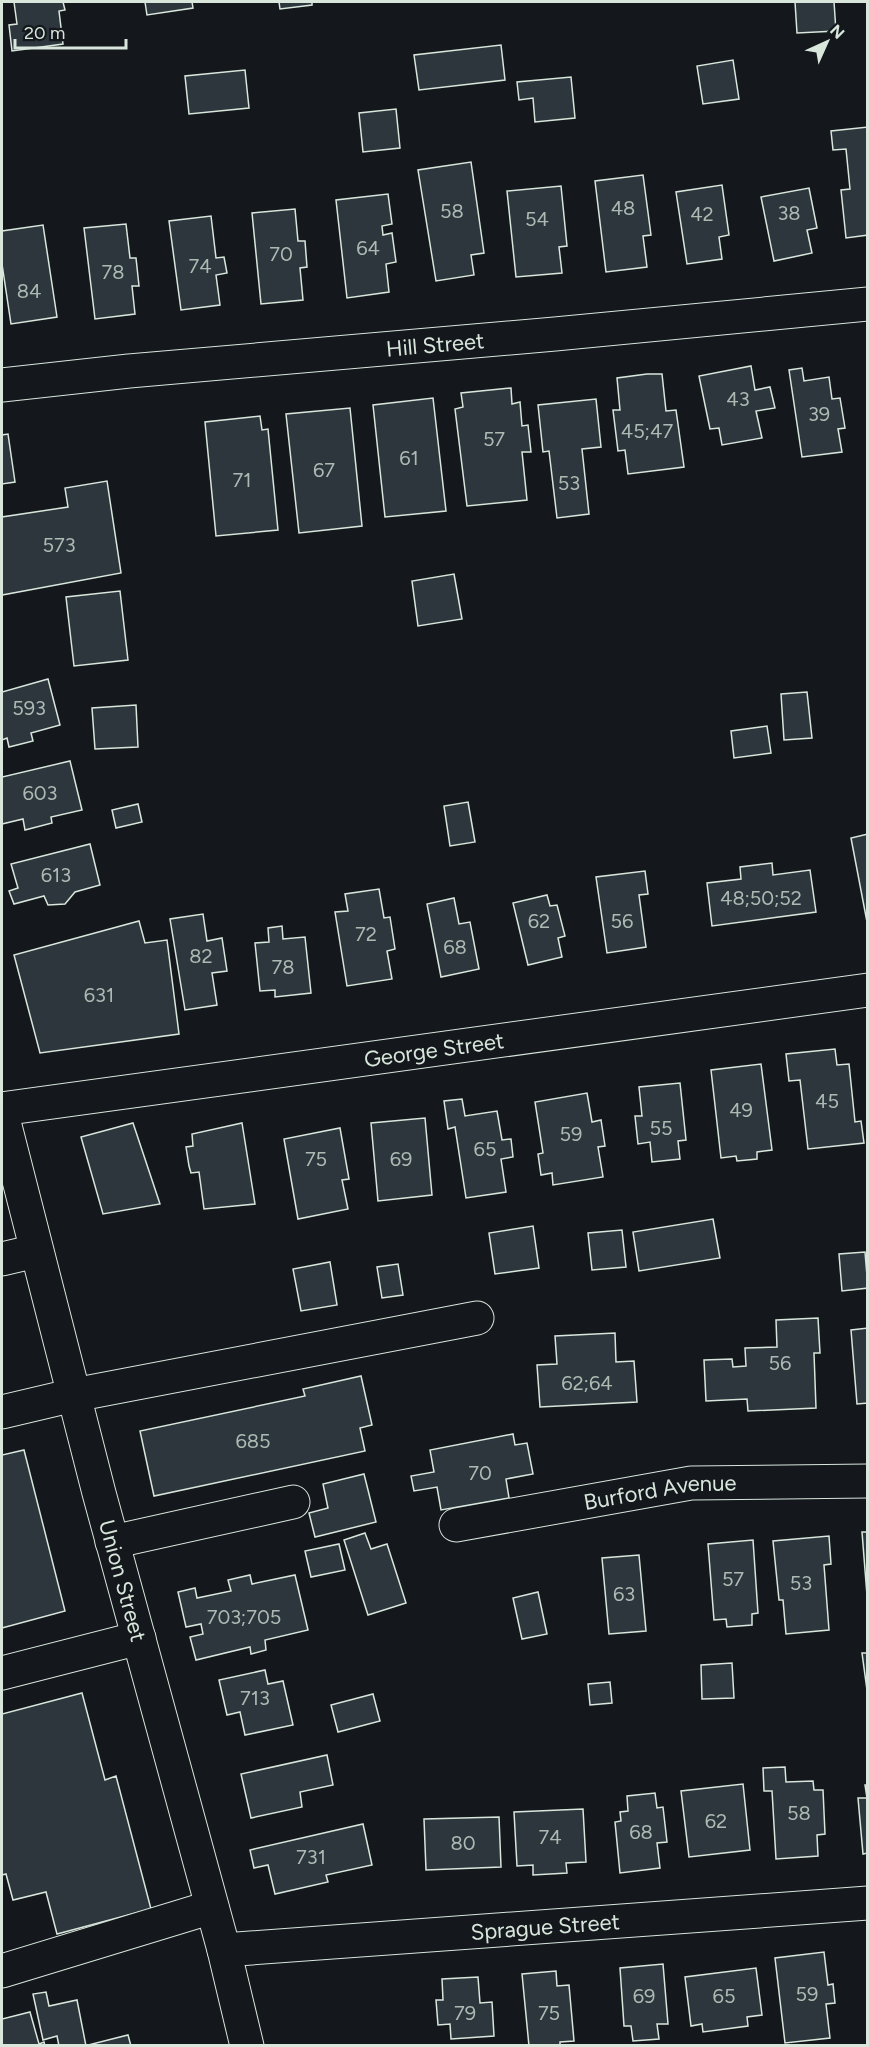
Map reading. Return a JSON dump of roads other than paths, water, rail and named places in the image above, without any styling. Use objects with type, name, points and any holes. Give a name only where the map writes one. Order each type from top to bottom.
[{"type":"street","name":"Hill Street","points":[[2,385],[129,371],[867,304]]},
{"type":"street","name":"George Street","points":[[2,1109],[867,990]]},
{"type":"street","name":"Union Street","points":[[2,1114],[112,1542],[224,1950],[247,2046]]},
{"type":"street","points":[[2,1259],[36,1251]]},
{"type":"street","points":[[2,1412],[74,1395],[477,1318]]},
{"type":"street","name":"Burford Avenue","points":[[456,1525],[691,1483],[867,1481]]},
{"type":"street","points":[[112,1542],[293,1503]]},
{"type":"street","points":[[2,1673],[139,1638]]},
{"type":"street","name":"Sprague Street","points":[[224,1950],[867,1903]]},
{"type":"street","points":[[2,1971],[212,1907]]}]
